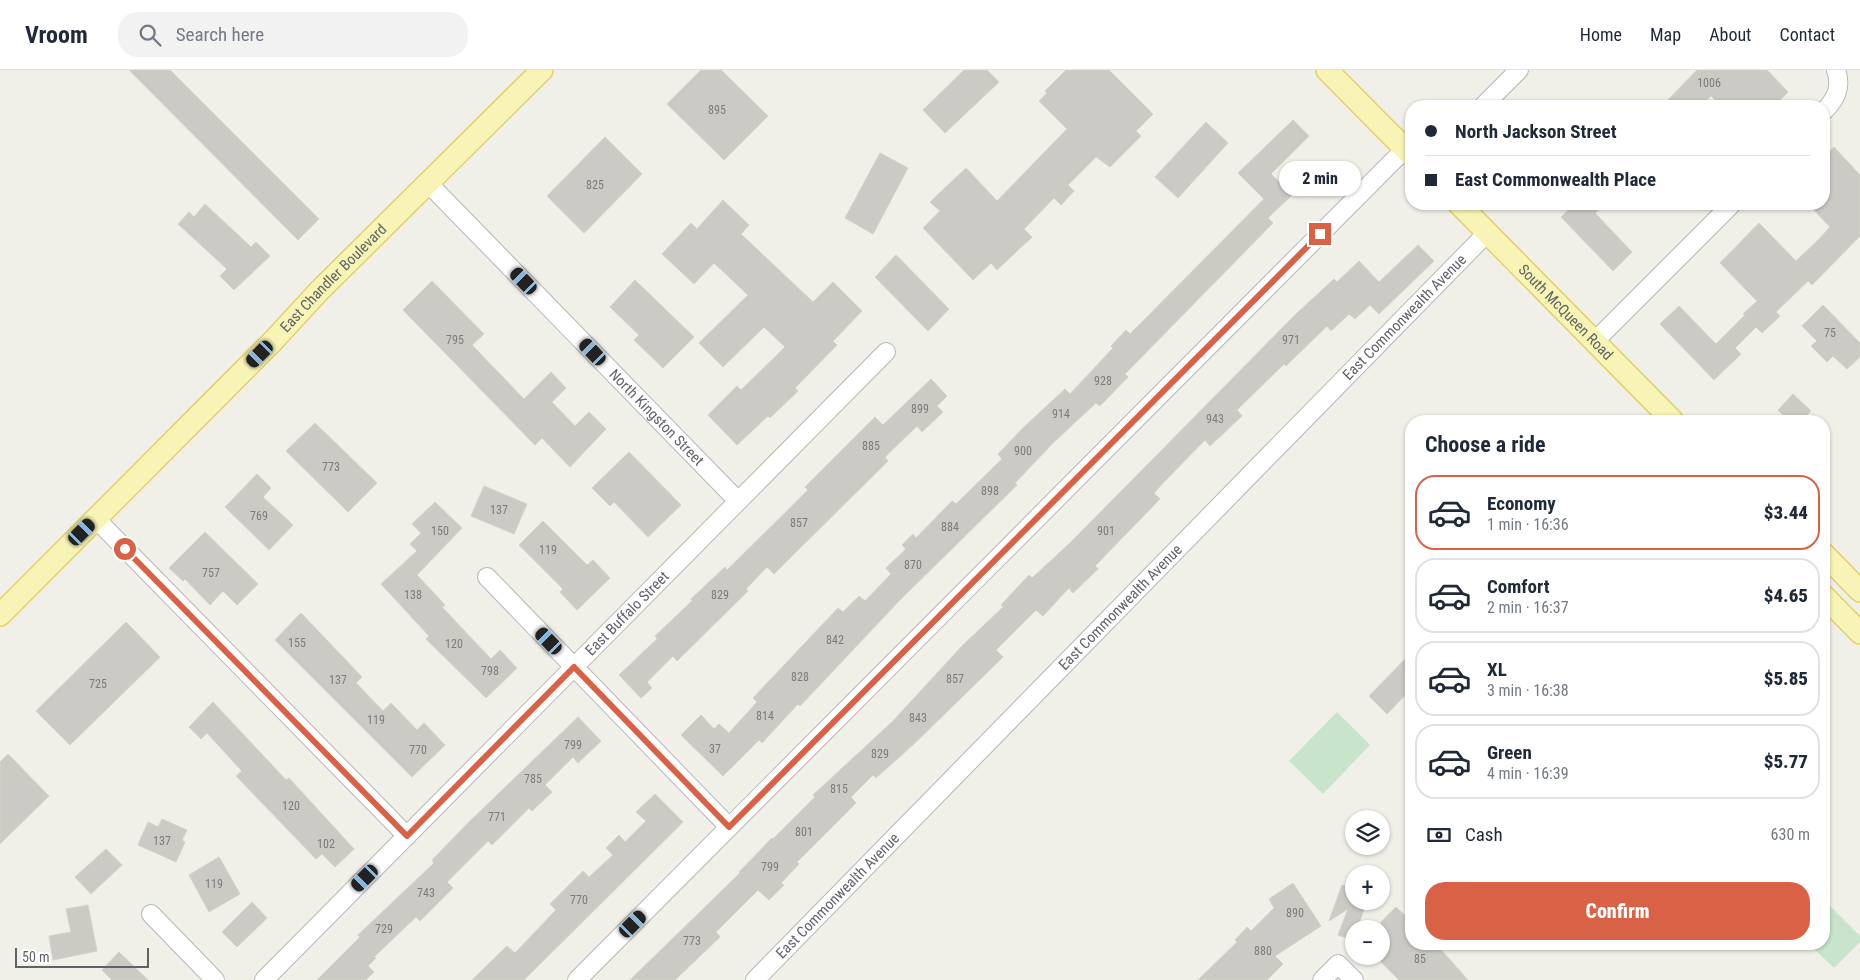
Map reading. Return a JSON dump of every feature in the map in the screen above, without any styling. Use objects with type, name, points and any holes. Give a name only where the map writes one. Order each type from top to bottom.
[{"type":"main road","name":"East Chandler Boulevard","points":[[0,615],[273,341],[319,291],[542,70]]},
{"type":"main road","points":[[1327,70],[1405,149]]},
{"type":"main road","name":"South McQueen Road","points":[[1465,210],[1667,415]]},
{"type":"main road","points":[[1830,560],[1860,591]]},
{"type":"main road","points":[[1830,602],[1860,633]]},
{"type":"street","points":[[1489,100],[1519,70]]},
{"type":"street","points":[[1830,104],[1836,98],[1837,74]]},
{"type":"street","points":[[577,980],[1405,155]]},
{"type":"street","name":"North Kingston Street","points":[[429,184],[738,501]]},
{"type":"street","points":[[1595,341],[1726,210]]},
{"type":"street","name":"East Commonwealth Avenue","points":[[754,980],[1488,233]]},
{"type":"street","name":"East Buffalo Street","points":[[264,980],[886,352]]},
{"type":"street","points":[[96,519],[407,836]]},
{"type":"street","points":[[487,577],[729,827]]},
{"type":"street","points":[[151,914],[215,980]]},
{"type":"street","points":[[1322,980],[1338,964],[1354,980]]},
{"type":"green space","points":[[1337,712],[1370,745],[1323,794],[1289,761]]},
{"type":"green space","points":[[1830,906],[1860,936],[1860,942],[1834,968],[1815,950],[1830,950]]},
{"type":"building","points":[[129,70],[170,70],[319,219],[298,240]]},
{"type":"building","points":[[701,70],[721,70],[768,116],[724,160],[667,104]]},
{"type":"building","points":[[964,70],[987,70],[999,82],[945,133],[923,110]]},
{"type":"building","points":[[1066,70],[1109,70],[1153,114],[1136,131],[1141,136],[1110,167],[1096,157],[1068,185],[1074,191],[1061,205],[1054,198],[1024,229],[1032,237],[997,270],[991,263],[973,280],[923,228],[940,211],[930,202],[966,168],[997,201],[1067,129],[1039,101],[1047,93],[1045,91]]},
{"type":"building","points":[[1697,70],[1767,70],[1788,92],[1780,100],[1715,100],[1711,96],[1707,100],[1668,100]]},
{"type":"building","points":[[1293,120],[1309,136],[1271,174],[1292,195],[1268,218],[1273,223],[1125,374],[1128,377],[1100,406],[1096,403],[1054,442],[1015,483],[1017,485],[899,601],[800,706],[798,704],[762,743],[759,740],[723,776],[681,735],[701,715],[714,729],[719,724],[729,733],[757,702],[753,698],[838,608],[843,612],[859,596],[865,601],[891,574],[886,568],[906,549],[902,545],[913,534],[916,538],[952,501],[956,504],[1002,459],[998,454],[1024,427],[1065,389],[1070,394],[1113,348],[1111,346],[1126,330],[1130,334],[1264,199],[1238,173]]},
{"type":"building","points":[[1206,122],[1228,143],[1178,198],[1155,177]]},
{"type":"building","points":[[605,137],[642,174],[584,233],[547,196]]},
{"type":"building","points":[[1834,147],[1860,175],[1860,236],[1812,285],[1808,281],[1776,312],[1780,316],[1762,333],[1756,327],[1735,348],[1741,354],[1714,380],[1660,324],[1679,306],[1716,344],[1745,315],[1743,314],[1757,301],[1720,263],[1759,223],[1796,261],[1819,239],[1830,227],[1814,210],[1830,210],[1830,151]]},
{"type":"building","points":[[880,153],[908,168],[873,234],[845,218]]},
{"type":"building","points":[[723,200],[749,225],[741,234],[813,302],[833,282],[862,311],[833,341],[837,345],[795,388],[798,391],[770,418],[768,416],[737,445],[708,415],[737,386],[741,390],[785,347],[764,327],[723,367],[699,343],[748,295],[714,263],[694,284],[662,254],[691,223],[697,229]]},
{"type":"building","points":[[205,204],[251,247],[256,242],[270,256],[234,290],[220,276],[227,269],[178,224],[189,212],[194,217]]},
{"type":"building","points":[[1569,210],[1598,210],[1595,213],[1632,252],[1613,271],[1561,217]]},
{"type":"building","points":[[1418,245],[1434,261],[1379,314],[1370,305],[1355,319],[1349,314],[1331,331],[1327,326],[1286,366],[1284,364],[1237,410],[1242,416],[1210,446],[1205,440],[1154,493],[1160,499],[1095,566],[1098,569],[1073,593],[1069,588],[1043,616],[1036,610],[996,650],[1003,657],[915,743],[876,778],[873,775],[851,797],[856,803],[797,862],[799,864],[781,883],[784,885],[769,900],[758,890],[716,932],[720,937],[675,980],[630,980],[740,873],[772,838],[815,797],[813,795],[893,721],[962,646],[1003,607],[1001,605],[1029,575],[1032,578],[1071,542],[1296,314],[1334,279],[1337,282],[1359,261],[1379,282]]},
{"type":"building","points":[[896,255],[949,309],[928,331],[875,277]]},
{"type":"building","points":[[635,280],[694,337],[663,368],[634,340],[639,335],[610,307]]},
{"type":"building","points":[[432,281],[484,334],[472,345],[524,399],[551,372],[566,388],[552,402],[575,426],[589,412],[606,429],[570,467],[542,438],[535,445],[403,310]]},
{"type":"building","points":[[1823,305],[1860,343],[1860,357],[1847,369],[1833,356],[1827,362],[1811,346],[1817,341],[1802,326]]},
{"type":"building","points":[[931,379],[947,396],[937,406],[943,412],[922,432],[917,426],[885,457],[888,461],[774,574],[767,567],[746,589],[748,591],[677,661],[673,656],[647,682],[652,688],[641,698],[619,675],[657,639],[655,636],[692,601],[691,599],[725,567],[727,570],[808,490],[805,487],[875,417],[883,425]]},
{"type":"building","points":[[1793,394],[1811,411],[1807,415],[1783,415],[1778,410]]},
{"type":"building","points":[[315,423],[377,483],[348,512],[286,451]]},
{"type":"building","points":[[629,452],[681,505],[648,537],[614,502],[610,506],[592,488]]},
{"type":"building","points":[[257,474],[271,488],[263,497],[293,525],[269,550],[225,507]]},
{"type":"building","points":[[484,486],[527,504],[514,534],[471,516]]},
{"type":"building","points":[[435,502],[462,528],[417,575],[445,605],[442,607],[491,659],[500,650],[517,668],[486,698],[426,639],[429,636],[381,584],[417,551],[410,544],[421,533],[412,524]]},
{"type":"building","points":[[543,521],[587,565],[593,560],[610,578],[577,610],[560,592],[563,589],[519,545]]},
{"type":"building","points":[[205,532],[258,584],[237,605],[223,591],[210,605],[185,579],[183,581],[169,568]]},
{"type":"building","points":[[301,613],[362,677],[356,683],[383,711],[391,703],[417,730],[424,723],[445,745],[412,777],[275,640]]},
{"type":"building","points":[[126,622],[160,657],[70,745],[36,711]]},
{"type":"building","points":[[1405,659],[1405,695],[1387,714],[1369,696]]},
{"type":"building","points":[[213,702],[286,780],[289,778],[354,849],[335,867],[322,854],[316,859],[236,776],[242,771],[207,733],[201,739],[189,727]]},
{"type":"building","points":[[578,717],[601,741],[578,763],[573,757],[545,785],[552,792],[532,811],[529,808],[492,845],[488,841],[447,882],[453,888],[420,921],[416,917],[374,957],[376,958],[368,966],[374,972],[366,980],[317,980],[360,937],[358,935],[434,863],[432,860],[469,822]]},
{"type":"building","points":[[8,754],[49,796],[0,844],[0,762]]},
{"type":"building","points":[[655,794],[683,822],[524,980],[472,980],[507,946],[515,953],[556,910],[550,904],[583,871],[589,877],[613,855],[606,848],[619,835],[625,842],[646,821],[636,812]]},
{"type":"building","points":[[162,819],[187,830],[182,840],[185,842],[176,862],[138,845],[148,822],[158,827]]},
{"type":"building","points":[[106,849],[122,865],[91,894],[75,877]]},
{"type":"building","points":[[219,857],[240,894],[209,912],[189,875]]},
{"type":"building","points":[[1293,883],[1321,926],[1275,956],[1283,964],[1267,980],[1198,980],[1237,942],[1235,940],[1247,927],[1251,931],[1274,908],[1269,899]]},
{"type":"building","points":[[1342,885],[1345,886],[1346,910],[1329,921]]},
{"type":"building","points":[[252,902],[267,918],[237,947],[222,932]]},
{"type":"building","points":[[88,905],[97,951],[53,960],[49,936],[71,932],[66,909]]},
{"type":"building","points":[[1396,907],[1405,915],[1405,950],[1441,950],[1468,980],[1399,980],[1384,965],[1390,965],[1390,920],[1383,920]]},
{"type":"building","points":[[1348,910],[1364,910],[1360,920],[1345,920],[1345,937],[1338,935]]},
{"type":"building","points":[[119,952],[148,980],[112,980],[102,970]]},
{"type":"route","points":[[125,549],[407,836],[574,667],[729,827],[1320,234]]}]
